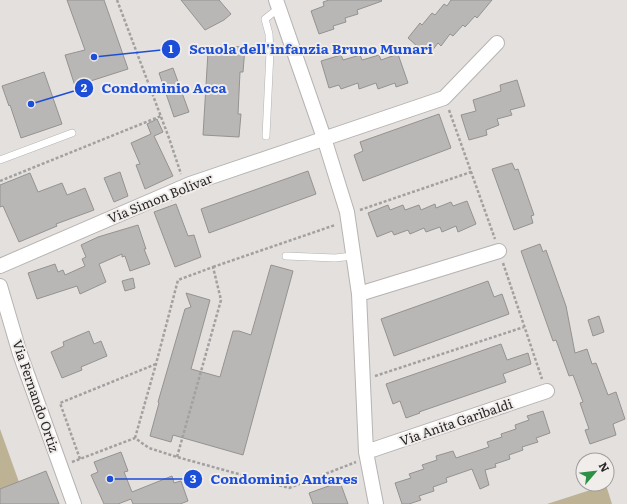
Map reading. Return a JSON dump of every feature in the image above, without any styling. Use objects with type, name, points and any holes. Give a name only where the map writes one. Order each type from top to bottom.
[{"type":"street","points":[[277,4],[324,138],[347,212],[359,294],[362,457],[376,504]]},
{"type":"street","points":[[324,138],[444,98],[497,43]]},
{"type":"street","name":"Via Simon Bolivar","points":[[0,266],[185,186],[324,138]]},
{"type":"street","points":[[359,294],[500,251]]},
{"type":"street","name":"Via Fernando Ortiz","points":[[0,286],[20,354],[74,504]]},
{"type":"street","name":"Via Anita Garibaldi","points":[[362,457],[546,391]]},
{"type":"lane","points":[[266,136],[270,52],[269,34],[265,19],[277,4]]},
{"type":"lane","points":[[0,160],[72,133]]},
{"type":"lane","points":[[286,256],[335,258],[353,256]]},
{"type":"path","points":[[117,0],[161,116],[185,186]]},
{"type":"path","points":[[444,98],[500,251],[546,391]]},
{"type":"path","points":[[0,181],[161,116]]},
{"type":"path","points":[[358,210],[471,172]]},
{"type":"path","points":[[135,438],[178,280],[339,224]]},
{"type":"path","points":[[177,457],[220,300],[213,267]]},
{"type":"path","points":[[372,377],[524,327]]},
{"type":"path","points":[[80,459],[60,403],[156,364]]},
{"type":"path","points":[[135,438],[149,448],[290,488],[362,457]]},
{"type":"path","points":[[67,464],[135,438]]},
{"type":"shaded area","points":[[0,429],[19,482],[0,489]]},
{"type":"shaded area","points":[[584,492],[608,492],[612,504],[547,504]]},
{"type":"building","points":[[67,0],[104,0],[128,69],[75,86],[65,55],[85,50]]},
{"type":"building","points":[[181,0],[219,0],[231,14],[224,20],[205,30]]},
{"type":"building","points":[[329,0],[382,1],[357,10],[358,14],[345,18],[346,22],[333,26],[334,29],[319,34],[311,11],[324,6],[323,2]]},
{"type":"building","points":[[451,0],[492,0],[477,18],[475,16],[465,27],[463,25],[453,36],[450,34],[441,46],[438,43],[428,56],[408,38],[420,23],[422,25],[432,13],[435,15],[444,4],[447,6]]},
{"type":"building","points":[[219,46],[245,47],[243,72],[240,72],[238,114],[241,114],[239,137],[203,135],[208,52]]},
{"type":"building","points":[[398,54],[408,83],[396,87],[395,83],[378,89],[376,83],[359,89],[358,83],[341,89],[339,85],[329,88],[321,61],[341,55],[343,60],[360,55],[362,60],[379,55],[381,60]]},
{"type":"building","points":[[173,68],[189,112],[174,117],[159,73]]},
{"type":"building","points":[[44,72],[62,124],[21,138],[2,86]]},
{"type":"building","points":[[517,80],[525,106],[510,110],[512,115],[497,119],[499,125],[486,130],[487,135],[469,140],[461,115],[476,111],[473,100],[501,91],[500,85]]},
{"type":"building","points":[[439,114],[451,148],[363,181],[354,155],[363,151],[360,142]]},
{"type":"building","points":[[157,119],[163,132],[154,136],[173,176],[145,189],[136,165],[140,164],[131,143],[151,134],[147,124]]},
{"type":"building","points":[[512,163],[515,170],[518,169],[534,215],[531,216],[533,223],[514,230],[492,169]]},
{"type":"building","points":[[308,171],[316,194],[209,233],[201,209]]},
{"type":"building","points":[[120,172],[128,196],[114,202],[104,178]]},
{"type":"building","points":[[30,173],[38,192],[62,183],[67,195],[85,188],[94,210],[56,224],[57,226],[19,242],[3,206],[0,207],[0,185]]},
{"type":"building","points":[[467,201],[476,224],[458,232],[456,226],[442,232],[440,227],[426,232],[424,228],[410,234],[408,230],[394,235],[392,231],[377,237],[368,213],[388,205],[390,210],[403,205],[405,210],[419,205],[421,210],[435,204],[436,208],[451,202],[453,206]]},
{"type":"building","points":[[176,204],[188,236],[194,235],[201,257],[175,267],[154,212]]},
{"type":"building","points":[[138,225],[146,249],[144,249],[150,264],[130,271],[125,256],[122,257],[122,254],[99,264],[106,282],[80,294],[77,286],[37,299],[28,273],[55,264],[58,272],[63,270],[65,275],[85,266],[82,259],[86,257],[81,245],[98,237]]},
{"type":"building","points":[[540,244],[543,252],[546,250],[566,306],[575,353],[587,349],[592,364],[596,363],[608,395],[616,392],[625,419],[613,424],[616,435],[590,444],[585,430],[589,429],[580,403],[583,402],[573,375],[569,376],[556,340],[553,341],[521,251]]},
{"type":"building","points":[[271,265],[293,271],[243,455],[173,435],[171,442],[150,436],[159,403],[158,402],[185,309],[191,307],[186,293],[210,300],[191,369],[220,377],[233,331],[239,331],[251,335]]},
{"type":"building","points":[[133,278],[135,288],[125,291],[122,281]]},
{"type":"building","points":[[488,281],[494,297],[502,294],[509,314],[394,356],[381,319]]},
{"type":"building","points":[[599,316],[604,332],[593,336],[588,320]]},
{"type":"building","points":[[89,331],[94,344],[101,341],[107,356],[81,367],[82,370],[62,378],[51,352],[64,346],[63,342]]},
{"type":"building","points":[[501,344],[507,360],[528,353],[531,364],[503,374],[506,382],[419,412],[420,413],[406,418],[400,401],[393,404],[386,384]]},
{"type":"building","points":[[543,411],[550,433],[536,438],[538,442],[522,447],[523,450],[509,455],[510,459],[495,464],[496,467],[485,470],[489,485],[480,489],[472,469],[446,478],[447,482],[433,487],[434,491],[419,496],[421,500],[409,504],[402,504],[395,483],[411,478],[409,474],[424,469],[422,465],[437,460],[436,456],[453,451],[456,458],[489,447],[487,442],[502,437],[501,434],[516,429],[515,425],[529,420],[527,416]]},
{"type":"building","points":[[121,452],[128,471],[124,472],[132,492],[172,476],[174,483],[181,481],[188,501],[180,504],[133,504],[131,499],[118,504],[104,504],[91,475],[98,472],[94,462]]},
{"type":"building","points":[[46,471],[59,504],[0,504],[0,489]]},
{"type":"building","points":[[340,482],[348,504],[313,504],[309,493]]},
{"type":"place","name":"Scuola dell'infanzia Bruno Munari","points":[[94,57]]},
{"type":"place","name":"Condominio Acca","points":[[31,104]]},
{"type":"place","name":"Condominio Antares","points":[[110,479]]}]
